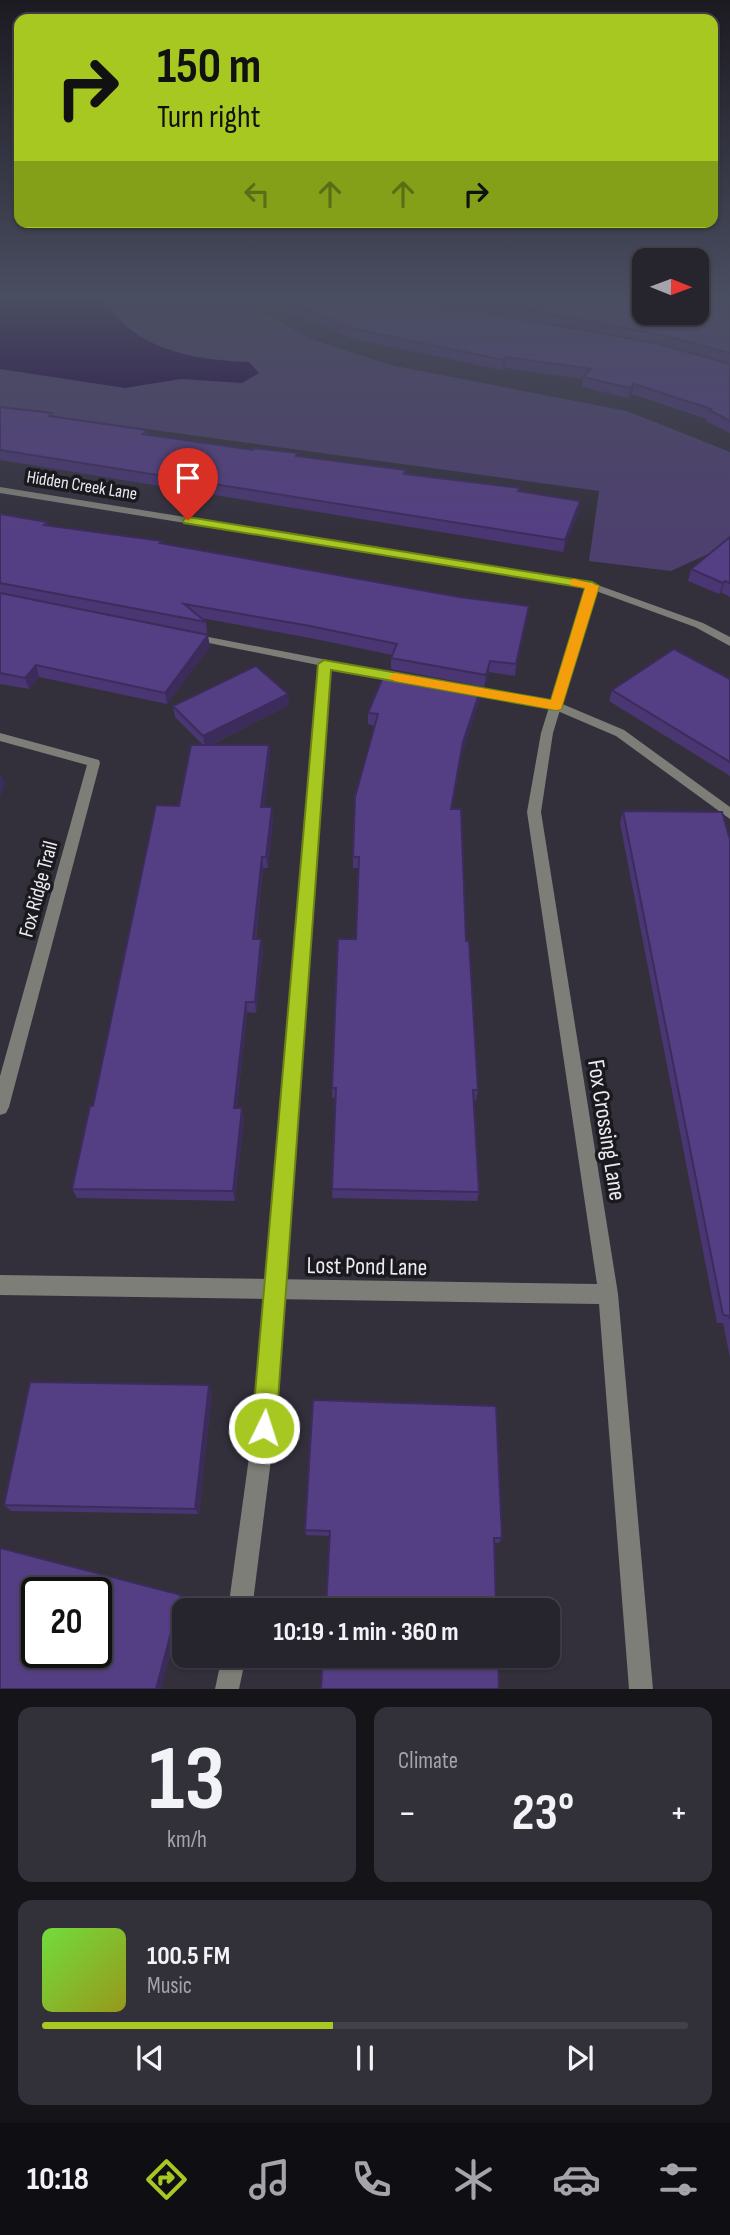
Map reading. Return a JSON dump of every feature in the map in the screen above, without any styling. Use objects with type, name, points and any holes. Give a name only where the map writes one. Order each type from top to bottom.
[{"type":"street","name":"Hidden Creek Lane","points":[[0,490],[592,586],[699,625],[730,642]]},
{"type":"street","name":"Fox Crossing Lane","points":[[592,586],[547,733],[534,812],[608,1294],[641,1689]]},
{"type":"street","points":[[175,634],[420,681]]},
{"type":"street","points":[[242,1598],[264,1428],[324,664]]},
{"type":"street","points":[[447,686],[556,706],[620,733],[730,814]]},
{"type":"street","name":"Fox Ridge Trail","points":[[0,737],[94,763],[0,1107]]},
{"type":"street","name":"Lost Pond Lane","points":[[0,1284],[608,1294]]},
{"type":"street","points":[[227,1689],[231,1668]]},
{"type":"shaded area","points":[[0,376],[446,376],[627,411],[730,452],[730,544],[671,571],[589,561],[599,491],[0,409]]},
{"type":"shaded area","points":[[45,376],[254,376],[242,383],[181,379],[125,388]]},
{"type":"building","points":[[730,376],[730,421],[709,410],[711,409],[634,384],[630,388],[583,377]]},
{"type":"building","points":[[0,407],[52,413],[49,416],[147,430],[143,434],[253,450],[298,453],[296,456],[406,470],[404,474],[520,488],[518,491],[580,501],[565,540],[0,450]]},
{"type":"building","points":[[0,514],[47,522],[44,525],[162,541],[160,543],[459,597],[529,606],[516,664],[490,661],[486,675],[391,658],[397,644],[310,626],[184,604],[206,622],[0,583]]},
{"type":"building","points":[[730,537],[730,583],[723,583],[691,569]]},
{"type":"building","points":[[0,593],[208,635],[165,693],[36,665],[25,678],[0,673]]},
{"type":"building","points":[[674,649],[730,679],[730,762],[612,690]]},
{"type":"building","points":[[256,666],[288,694],[203,736],[173,706]]},
{"type":"building","points":[[386,670],[481,688],[463,742],[451,809],[461,809],[466,941],[469,941],[478,1090],[473,1090],[479,1192],[332,1189],[336,1088],[332,1088],[338,939],[356,939],[359,857],[353,857],[355,797],[378,714],[368,713]]},
{"type":"building","points":[[191,745],[269,745],[261,807],[272,807],[266,857],[262,857],[253,939],[261,939],[255,1002],[246,1002],[234,1108],[242,1108],[233,1191],[72,1189],[90,1106],[93,1106],[156,805],[179,806]]},
{"type":"building","points":[[623,811],[722,812],[730,840],[730,1319],[729,1316],[723,1315]]},
{"type":"building","points":[[30,1382],[209,1385],[195,1509],[4,1505]]},
{"type":"building","points":[[313,1400],[496,1406],[502,1538],[494,1538],[496,1598],[327,1598],[330,1531],[305,1530]]},
{"type":"building","points":[[0,1548],[112,1577],[21,1577],[21,1668],[112,1668],[112,1577],[181,1595],[180,1598],[172,1598],[172,1629],[156,1689],[0,1689]]},
{"type":"building","points":[[322,1668],[498,1668],[499,1689],[321,1689]]},
{"type":"slow traffic","points":[[395,677],[556,706],[592,586],[574,583]]},
{"type":"route","points":[[188,520],[592,586],[556,706],[324,664],[264,1428]]}]
